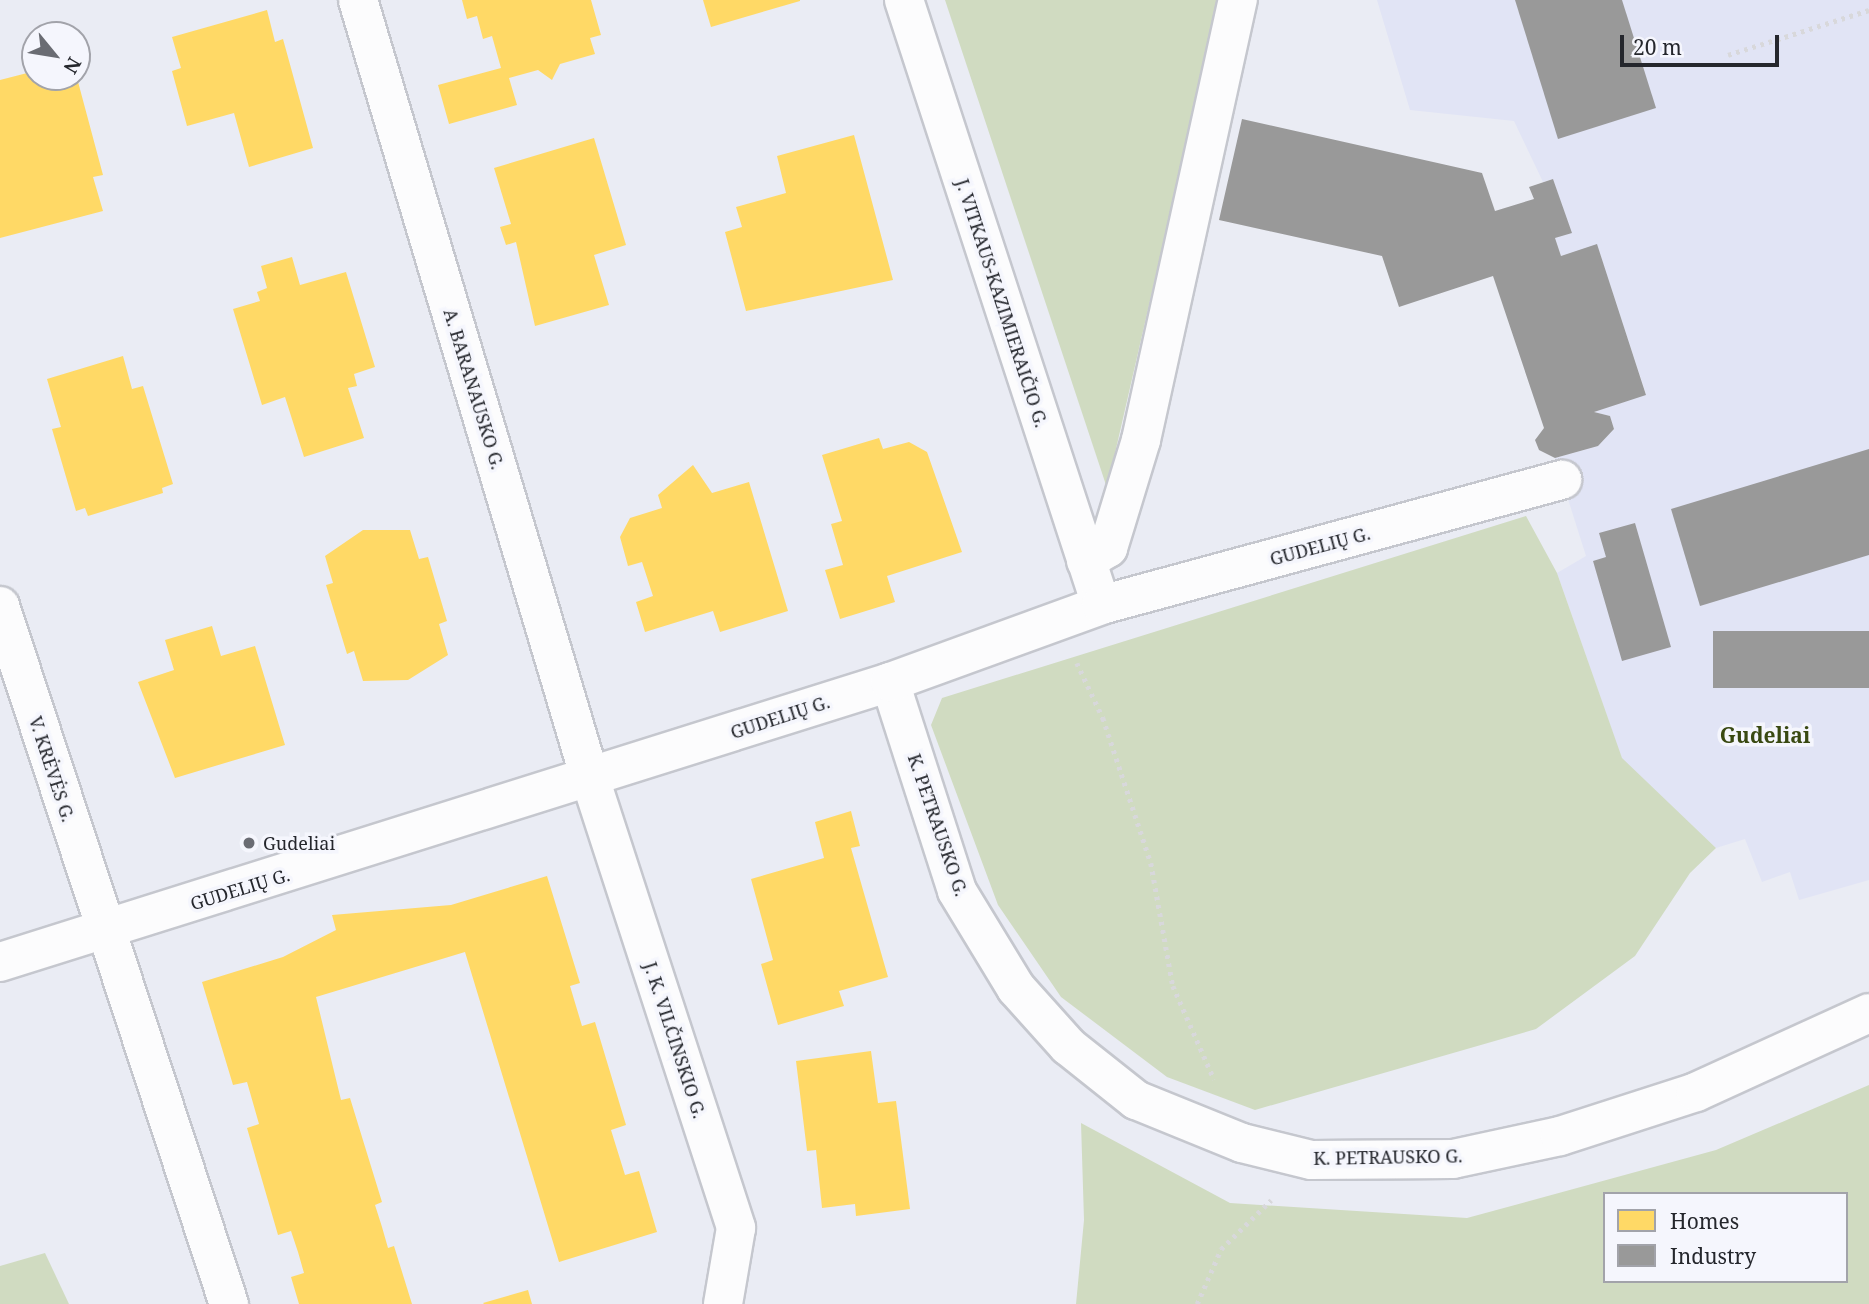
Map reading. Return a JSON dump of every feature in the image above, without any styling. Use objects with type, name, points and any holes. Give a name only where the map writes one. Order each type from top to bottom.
[{"type":"street","name":"A. BARANAUSKO G.","points":[[358,0],[590,778]]},
{"type":"street","name":"J. VITKAUS-KAZIMIERAIČIO G.","points":[[904,0],[1101,605]]},
{"type":"street","points":[[1086,561],[1108,548],[1141,440],[1238,0]]},
{"type":"street","name":"GUDELIŲ G.","points":[[0,962],[103,932],[890,682],[1101,605],[1562,480]]},
{"type":"street","name":"V. KRĖVĖS G.","points":[[0,606],[103,932]]},
{"type":"street","name":"K. PETRAUSKO G.","points":[[890,682],[957,891],[1016,988],[1068,1046],[1136,1100],[1242,1143],[1311,1160],[1453,1159],[1560,1136],[1696,1092],[1869,1013]]},
{"type":"street","name":"J. K. VILČINSKIO G.","points":[[590,778],[736,1228],[723,1304]]},
{"type":"street","points":[[103,932],[229,1304]]},
{"type":"path","points":[[1728,55],[1869,10]]},
{"type":"path","points":[[1058,621],[1103,718],[1151,863],[1173,986],[1242,1143]]},
{"type":"path","points":[[1197,1304],[1221,1249],[1311,1160]]},
{"type":"shaded area","points":[[1377,0],[1869,0],[1869,880],[1799,900],[1790,872],[1762,882],[1745,839],[1716,848],[1622,759],[1557,573],[1586,556],[1555,458],[1598,446],[1614,429],[1610,416],[1594,412],[1646,394],[1597,245],[1561,256],[1555,238],[1571,232],[1553,179],[1543,182],[1514,121],[1410,110]]},
{"type":"green space","points":[[945,0],[1219,0],[1107,488]]},
{"type":"green space","points":[[1526,516],[1557,573],[1622,758],[1716,848],[1690,873],[1635,956],[1536,1029],[1255,1110],[1167,1077],[1061,997],[998,905],[931,725],[942,698]]},
{"type":"green space","points":[[1869,1085],[1869,1304],[1076,1304],[1084,1220],[1081,1123],[1230,1203],[1467,1218],[1716,1150]]},
{"type":"green space","points":[[45,1253],[69,1304],[0,1304],[0,1266]]},
{"type":"building: Homes","points":[[462,0],[591,0],[601,35],[590,38],[595,54],[560,64],[552,80],[538,70],[509,78],[517,105],[449,124],[438,85],[501,68],[492,36],[483,39],[477,16],[467,19]]},
{"type":"building: Homes","points":[[703,0],[800,0],[800,1],[711,27]]},
{"type":"building: Homes","points":[[267,10],[275,42],[283,39],[313,148],[249,167],[234,113],[187,126],[172,71],[181,68],[172,37]]},
{"type":"building: Homes","points":[[21,75],[21,91],[80,91],[103,175],[93,177],[103,211],[0,238],[0,80]]},
{"type":"building: Homes","points":[[854,135],[893,280],[746,311],[725,232],[742,227],[736,207],[786,193],[777,156]]},
{"type":"building: Homes","points":[[594,138],[626,245],[594,255],[609,305],[535,326],[516,242],[506,245],[500,227],[511,224],[494,168]]},
{"type":"building: Homes","points":[[292,257],[300,285],[346,272],[375,367],[354,374],[357,386],[348,388],[364,438],[304,457],[285,397],[262,405],[233,309],[260,301],[257,292],[267,288],[261,266]]},
{"type":"building: Homes","points":[[123,356],[132,389],[143,386],[173,484],[162,488],[163,493],[88,516],[85,508],[76,511],[52,429],[61,427],[47,379]]},
{"type":"building: Homes","points":[[879,438],[883,449],[909,442],[927,452],[962,552],[887,576],[895,602],[840,619],[825,570],[843,565],[831,524],[842,521],[822,455]]},
{"type":"building: Homes","points":[[693,465],[712,493],[749,482],[788,611],[720,632],[713,611],[645,632],[636,602],[653,596],[642,562],[628,566],[620,537],[630,518],[662,508],[658,495]]},
{"type":"building: Homes","points":[[363,530],[410,530],[419,559],[428,557],[447,621],[439,624],[448,655],[408,680],[363,681],[354,651],[347,654],[326,585],[333,583],[325,556]]},
{"type":"building: Homes","points":[[212,626],[221,656],[255,646],[285,745],[175,778],[138,682],[174,670],[165,640]]},
{"type":"building: Homes","points":[[851,811],[860,846],[851,848],[888,977],[839,991],[844,1006],[778,1025],[761,964],[773,960],[751,879],[824,858],[815,822]]},
{"type":"building: Homes","points":[[547,876],[580,983],[570,986],[582,1026],[595,1022],[626,1125],[611,1130],[625,1175],[639,1171],[657,1232],[559,1262],[465,952],[316,997],[341,1100],[350,1098],[382,1202],[375,1205],[388,1248],[394,1246],[412,1304],[299,1304],[291,1277],[304,1273],[291,1231],[278,1235],[247,1128],[259,1124],[247,1082],[233,1085],[202,982],[283,957],[336,930],[332,915],[451,905]]},
{"type":"building: Homes","points":[[871,1051],[878,1103],[896,1101],[910,1209],[856,1216],[855,1204],[822,1208],[816,1150],[807,1151],[796,1061]]},
{"type":"building: Homes","points":[[528,1290],[532,1304],[483,1303]]},
{"type":"building: Industry","points":[[1515,0],[1622,0],[1656,108],[1558,139]]},
{"type":"building: Industry","points":[[1242,119],[1482,173],[1495,211],[1534,199],[1529,187],[1553,179],[1572,233],[1555,238],[1561,256],[1597,244],[1646,395],[1594,412],[1610,416],[1614,429],[1598,446],[1555,458],[1539,450],[1535,440],[1544,428],[1493,276],[1399,307],[1382,256],[1219,220]]},
{"type":"building: Industry","points":[[1869,449],[1869,555],[1700,606],[1671,509]]},
{"type":"building: Industry","points":[[1635,523],[1671,647],[1622,661],[1593,561],[1606,557],[1599,533]]},
{"type":"building: Industry","points":[[1713,631],[1869,631],[1869,688],[1713,688]]},
{"type":"place","name":"Gudeliai","points":[[249,843]]},
{"type":"district","name":"Gudeliai","points":[[1765,735]]}]
